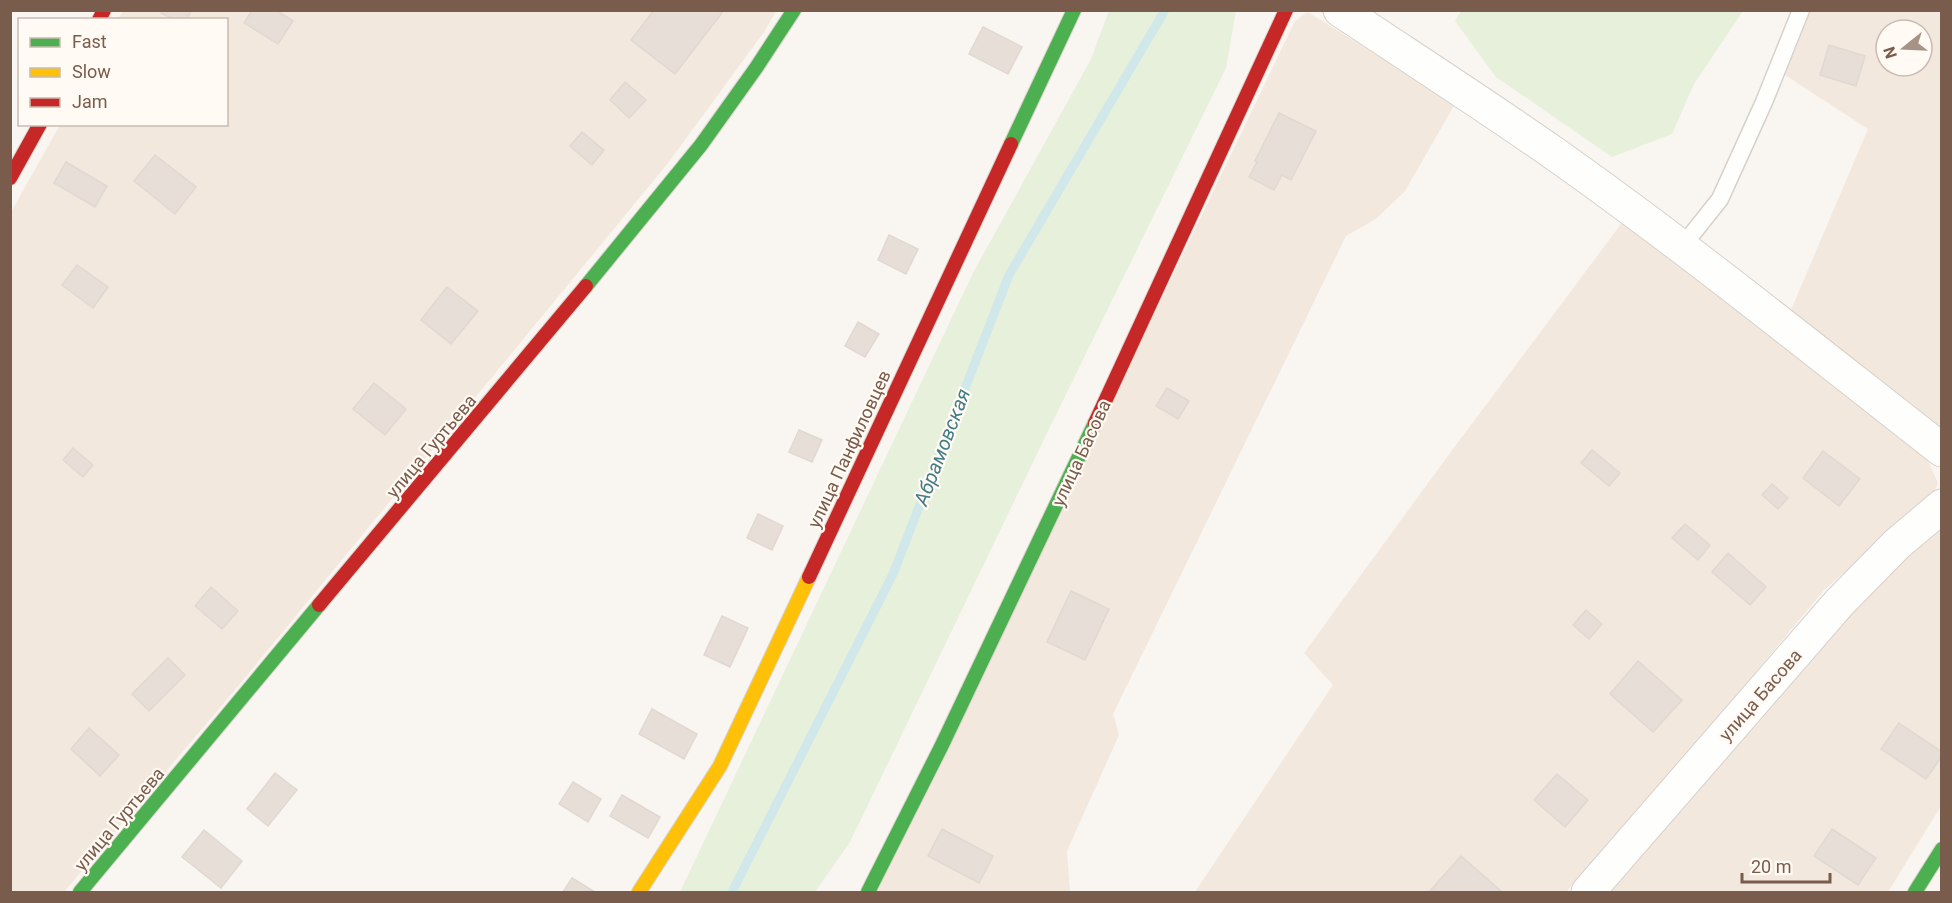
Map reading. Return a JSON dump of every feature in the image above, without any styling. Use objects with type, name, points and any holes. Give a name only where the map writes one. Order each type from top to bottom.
[{"type":"street","name":"улица Гуртьева","points":[[80,892],[610,258],[701,145],[794,10]]},
{"type":"street","name":"улица Панфиловцев","points":[[639,892],[720,766],[1074,10]]},
{"type":"street","name":"улица Басова","points":[[868,892],[942,745],[1110,392],[1286,10]]},
{"type":"street","points":[[1340,10],[1557,155],[1941,450]]},
{"type":"street","points":[[10,178],[39,126]]},
{"type":"street","name":"улица Басова","points":[[1588,892],[1839,603],[1897,543],[1941,506]]},
{"type":"street","points":[[1915,892],[1941,849]]},
{"type":"lane","points":[[1681,248],[1720,199],[1764,102],[1801,10]]},
{"type":"shaded area","points":[[123,11],[776,11],[764,32],[668,163],[234,691],[64,892],[11,892],[11,212],[59,126],[228,126],[228,18],[119,18]]},
{"type":"shaded area","points":[[1811,11],[1941,11],[1941,435],[1788,317],[1868,129],[1785,75]]},
{"type":"shaded area","points":[[1308,12],[1455,104],[1405,191],[1376,219],[1346,236],[1113,714],[1119,735],[1067,851],[1070,892],[877,892],[1295,21]]},
{"type":"shaded area","points":[[1624,220],[1927,459],[1938,483],[1930,499],[1825,589],[1664,782],[1566,892],[1195,892],[1333,685],[1304,653]]},
{"type":"shaded area","points":[[1941,517],[1941,806],[1888,892],[1597,892],[1725,748]]},
{"type":"green space","points":[[1109,11],[1236,11],[1226,68],[850,842],[815,892],[680,892],[973,273],[1091,59]]},
{"type":"green space","points":[[1461,11],[1743,11],[1694,84],[1672,134],[1612,157],[1496,77],[1455,21]]},
{"type":"building","points":[[162,10],[191,10],[188,18],[171,18],[161,13]]},
{"type":"building","points":[[252,10],[276,10],[293,21],[278,44],[244,23]]},
{"type":"building","points":[[654,10],[718,10],[722,13],[675,74],[631,40]]},
{"type":"building","points":[[983,27],[1022,47],[1008,74],[969,54]]},
{"type":"building","points":[[1829,45],[1865,56],[1856,86],[1820,75]]},
{"type":"building","points":[[625,82],[646,100],[629,118],[610,100]]},
{"type":"building","points":[[1279,113],[1316,131],[1291,180],[1282,175],[1274,190],[1249,177]]},
{"type":"building","points":[[582,132],[604,150],[592,165],[570,146]]},
{"type":"building","points":[[155,155],[196,187],[175,214],[134,181]]},
{"type":"building","points":[[66,162],[107,186],[95,207],[54,183]]},
{"type":"building","points":[[889,235],[918,249],[906,274],[878,260]]},
{"type":"building","points":[[77,265],[108,287],[93,308],[62,285]]},
{"type":"building","points":[[447,287],[478,311],[451,344],[421,320]]},
{"type":"building","points":[[858,322],[879,334],[865,357],[845,346]]},
{"type":"building","points":[[374,383],[406,409],[385,435],[353,409]]},
{"type":"building","points":[[1167,388],[1189,401],[1178,419],[1156,406]]},
{"type":"building","points":[[799,430],[822,440],[812,462],[789,452]]},
{"type":"building","points":[[73,448],[93,465],[83,477],[63,460]]},
{"type":"building","points":[[1592,450],[1620,473],[1609,486],[1581,463]]},
{"type":"building","points":[[1823,451],[1860,479],[1839,506],[1803,478]]},
{"type":"building","points":[[1772,484],[1788,498],[1778,509],[1762,495]]},
{"type":"building","points":[[758,514],[783,526],[772,550],[747,538]]},
{"type":"building","points":[[1685,524],[1710,545],[1698,560],[1672,538]]},
{"type":"building","points":[[1728,553],[1766,587],[1750,605],[1712,572]]},
{"type":"building","points":[[211,587],[238,611],[222,629],[195,606]]},
{"type":"building","points":[[1071,591],[1109,609],[1085,660],[1047,642]]},
{"type":"building","points":[[1586,610],[1602,624],[1589,639],[1573,625]]},
{"type":"building","points":[[722,616],[748,628],[730,667],[704,655]]},
{"type":"building","points":[[168,658],[185,675],[149,711],[132,694]]},
{"type":"building","points":[[1638,661],[1682,700],[1653,732],[1610,694]]},
{"type":"building","points":[[652,709],[697,734],[684,759],[639,734]]},
{"type":"building","points":[[1899,723],[1942,752],[1942,756],[1926,779],[1881,749]]},
{"type":"building","points":[[89,728],[119,755],[100,776],[71,749]]},
{"type":"building","points":[[275,773],[297,790],[268,826],[247,809]]},
{"type":"building","points":[[1557,774],[1588,800],[1565,827],[1534,800]]},
{"type":"building","points":[[573,782],[601,799],[588,822],[559,804]]},
{"type":"building","points":[[622,795],[660,817],[648,838],[610,816]]},
{"type":"building","points":[[942,829],[993,856],[979,883],[928,856]]},
{"type":"building","points":[[1832,829],[1876,858],[1858,885],[1814,856]]},
{"type":"building","points":[[204,830],[242,861],[221,888],[182,857]]},
{"type":"building","points":[[1461,856],[1502,892],[1429,892]]},
{"type":"building","points":[[572,878],[595,892],[563,892]]},
{"type":"waterway","name":"Абрамовская","points":[[732,892],[893,574],[1009,275],[1165,10]]},
{"type":"traffic: fast","points":[[586,286],[701,145],[794,10]]},
{"type":"traffic: fast","points":[[1011,144],[1074,10]]},
{"type":"traffic: fast","points":[[868,892],[942,745],[1095,423]]},
{"type":"traffic: fast","points":[[80,892],[319,605]]},
{"type":"traffic: fast","points":[[1915,892],[1942,849]]},
{"type":"traffic: slow","points":[[639,892],[720,766],[809,577]]},
{"type":"traffic: jam","points":[[100,18],[104,10]]},
{"type":"traffic: jam","points":[[1095,423],[1286,10]]},
{"type":"traffic: jam","points":[[10,178],[39,126]]},
{"type":"traffic: jam","points":[[809,577],[1011,144]]},
{"type":"traffic: jam","points":[[319,605],[586,286]]}]
